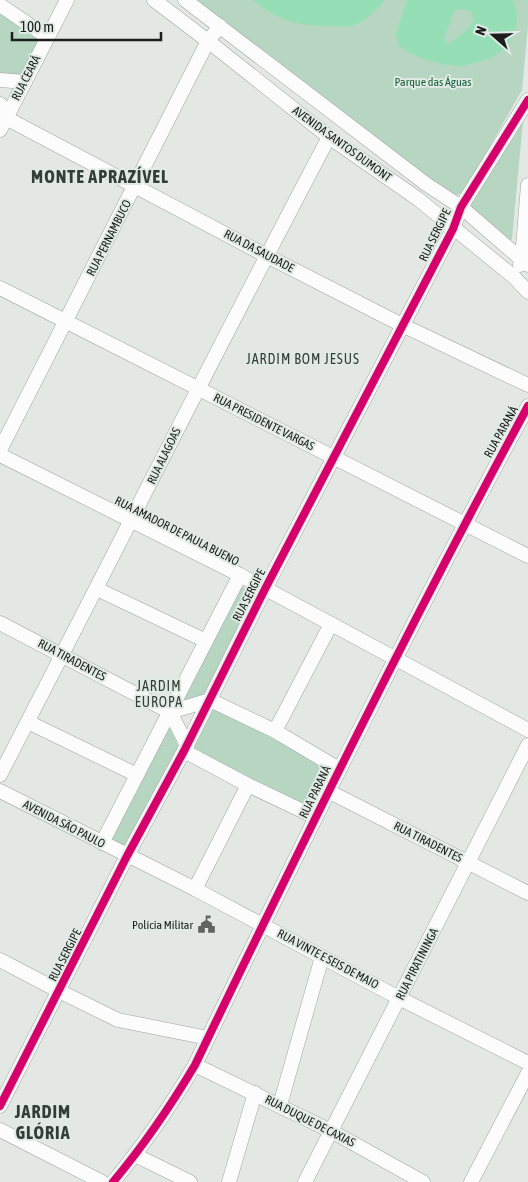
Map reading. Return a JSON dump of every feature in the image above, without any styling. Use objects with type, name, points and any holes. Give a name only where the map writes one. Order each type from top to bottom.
[{"type":"street","name":"RUA CEARÁ","points":[[3,124],[67,0]]},
{"type":"street","name":"AVENIDA SANTOS DUMONT","points":[[154,0],[329,137],[418,199],[514,277],[528,292]]},
{"type":"street","name":"AVENIDA SANTOS DUMONT","points":[[185,0],[426,184],[461,207],[525,262]]},
{"type":"street","points":[[0,5],[47,37]]},
{"type":"street","name":"RUA PERNAMBUCO","points":[[0,450],[208,41],[220,26]]},
{"type":"street","points":[[0,80],[25,82]]},
{"type":"street","name":"RUA SERGIPE","points":[[0,1106],[127,856],[186,748],[265,589],[453,229],[461,207],[528,100]]},
{"type":"street","points":[[0,104],[3,124]]},
{"type":"street","name":"RUA DA SAUDADE","points":[[3,124],[136,185],[267,256],[402,325],[528,385]]},
{"type":"street","name":"RUA ALAGOAS","points":[[0,775],[329,137]]},
{"type":"street","points":[[418,199],[426,184]]},
{"type":"street","points":[[514,277],[525,262],[528,185]]},
{"type":"street","name":"RUA PRESIDENTE VARGAS","points":[[0,288],[528,556]]},
{"type":"street","name":"RUA PARANÁ","points":[[113,1182],[167,1112],[195,1065],[339,769],[464,524],[528,406]]},
{"type":"street","name":"RUA AMADOR DE PAULA BUENO","points":[[0,455],[240,575],[528,730]]},
{"type":"street","name":"RUA SERGIPE","points":[[102,843],[240,575]]},
{"type":"street","points":[[97,589],[206,642]]},
{"type":"street","name":"RUA TIRADENTES","points":[[0,623],[170,712]]},
{"type":"street","points":[[275,731],[331,624]]},
{"type":"street","points":[[316,817],[248,785],[186,748],[170,712],[210,700],[275,731],[339,769]]},
{"type":"street","points":[[28,722],[137,775]]},
{"type":"street","name":"RUA PIRATININGA","points":[[305,1182],[528,745]]},
{"type":"street","points":[[195,889],[248,785]]},
{"type":"street","name":"AVENIDA SÃO PAULO","points":[[0,791],[127,856]]},
{"type":"street","name":"RUA TIRADENTES","points":[[328,791],[528,894]]},
{"type":"street","name":"RUA VINTE E SEIS DE MAIO","points":[[127,856],[195,889],[400,998],[528,1062]]},
{"type":"street","points":[[280,1105],[322,956]]},
{"type":"street","points":[[0,960],[118,1020],[208,1038]]},
{"type":"street","name":"RUA DUQUE DE CAXIAS","points":[[195,1065],[331,1131],[423,1182]]},
{"type":"street","points":[[471,1182],[528,1072]]},
{"type":"street","points":[[229,1182],[255,1093]]},
{"type":"street","points":[[0,1130],[102,1182]]},
{"type":"street","points":[[135,1155],[190,1182]]},
{"type":"green space","name":"Parque das Águas","points":[[194,0],[528,0],[528,26],[522,90],[464,192],[451,196]]},
{"type":"green space","points":[[0,11],[36,34],[39,41],[26,69],[20,74],[0,74]]},
{"type":"green space","points":[[521,119],[523,121],[512,239],[510,241],[469,207]]},
{"type":"green space","points":[[243,587],[255,592],[256,598],[210,692],[186,701],[183,696],[237,589]]},
{"type":"green space","points":[[214,708],[328,768],[330,775],[315,808],[309,808],[193,749],[192,743],[209,709]]},
{"type":"green space","points":[[170,728],[180,750],[130,844],[124,847],[112,842],[111,835],[165,729]]},
{"type":"shaded area","points":[[253,0],[385,0],[366,19],[351,26],[344,26],[299,24],[281,18]]},
{"type":"shaded area","points":[[407,0],[513,0],[517,13],[514,33],[503,50],[494,56],[467,65],[448,65],[418,56],[398,45],[396,33]],"holes":[[[459,9],[472,13],[473,21],[468,29],[449,44],[444,39],[454,11]]]},
{"type":"cycle path","points":[[0,1106],[127,856],[184,751],[265,589],[453,229],[461,207],[528,100]]},
{"type":"cycle path","points":[[113,1182],[156,1125],[195,1065],[358,733],[484,487],[528,406]]},
{"type":"place","name":"Polícia Militar","points":[[207,925]]},
{"type":"district","name":"MONTE APRAZÍVEL","points":[[100,177]]},
{"type":"district","name":"JARDIM BOM JESUS","points":[[303,359]]},
{"type":"district","name":"JARDIM EUROPA","points":[[159,694]]},
{"type":"district","name":"JARDIM GLÓRIA","points":[[43,1122]]}]
